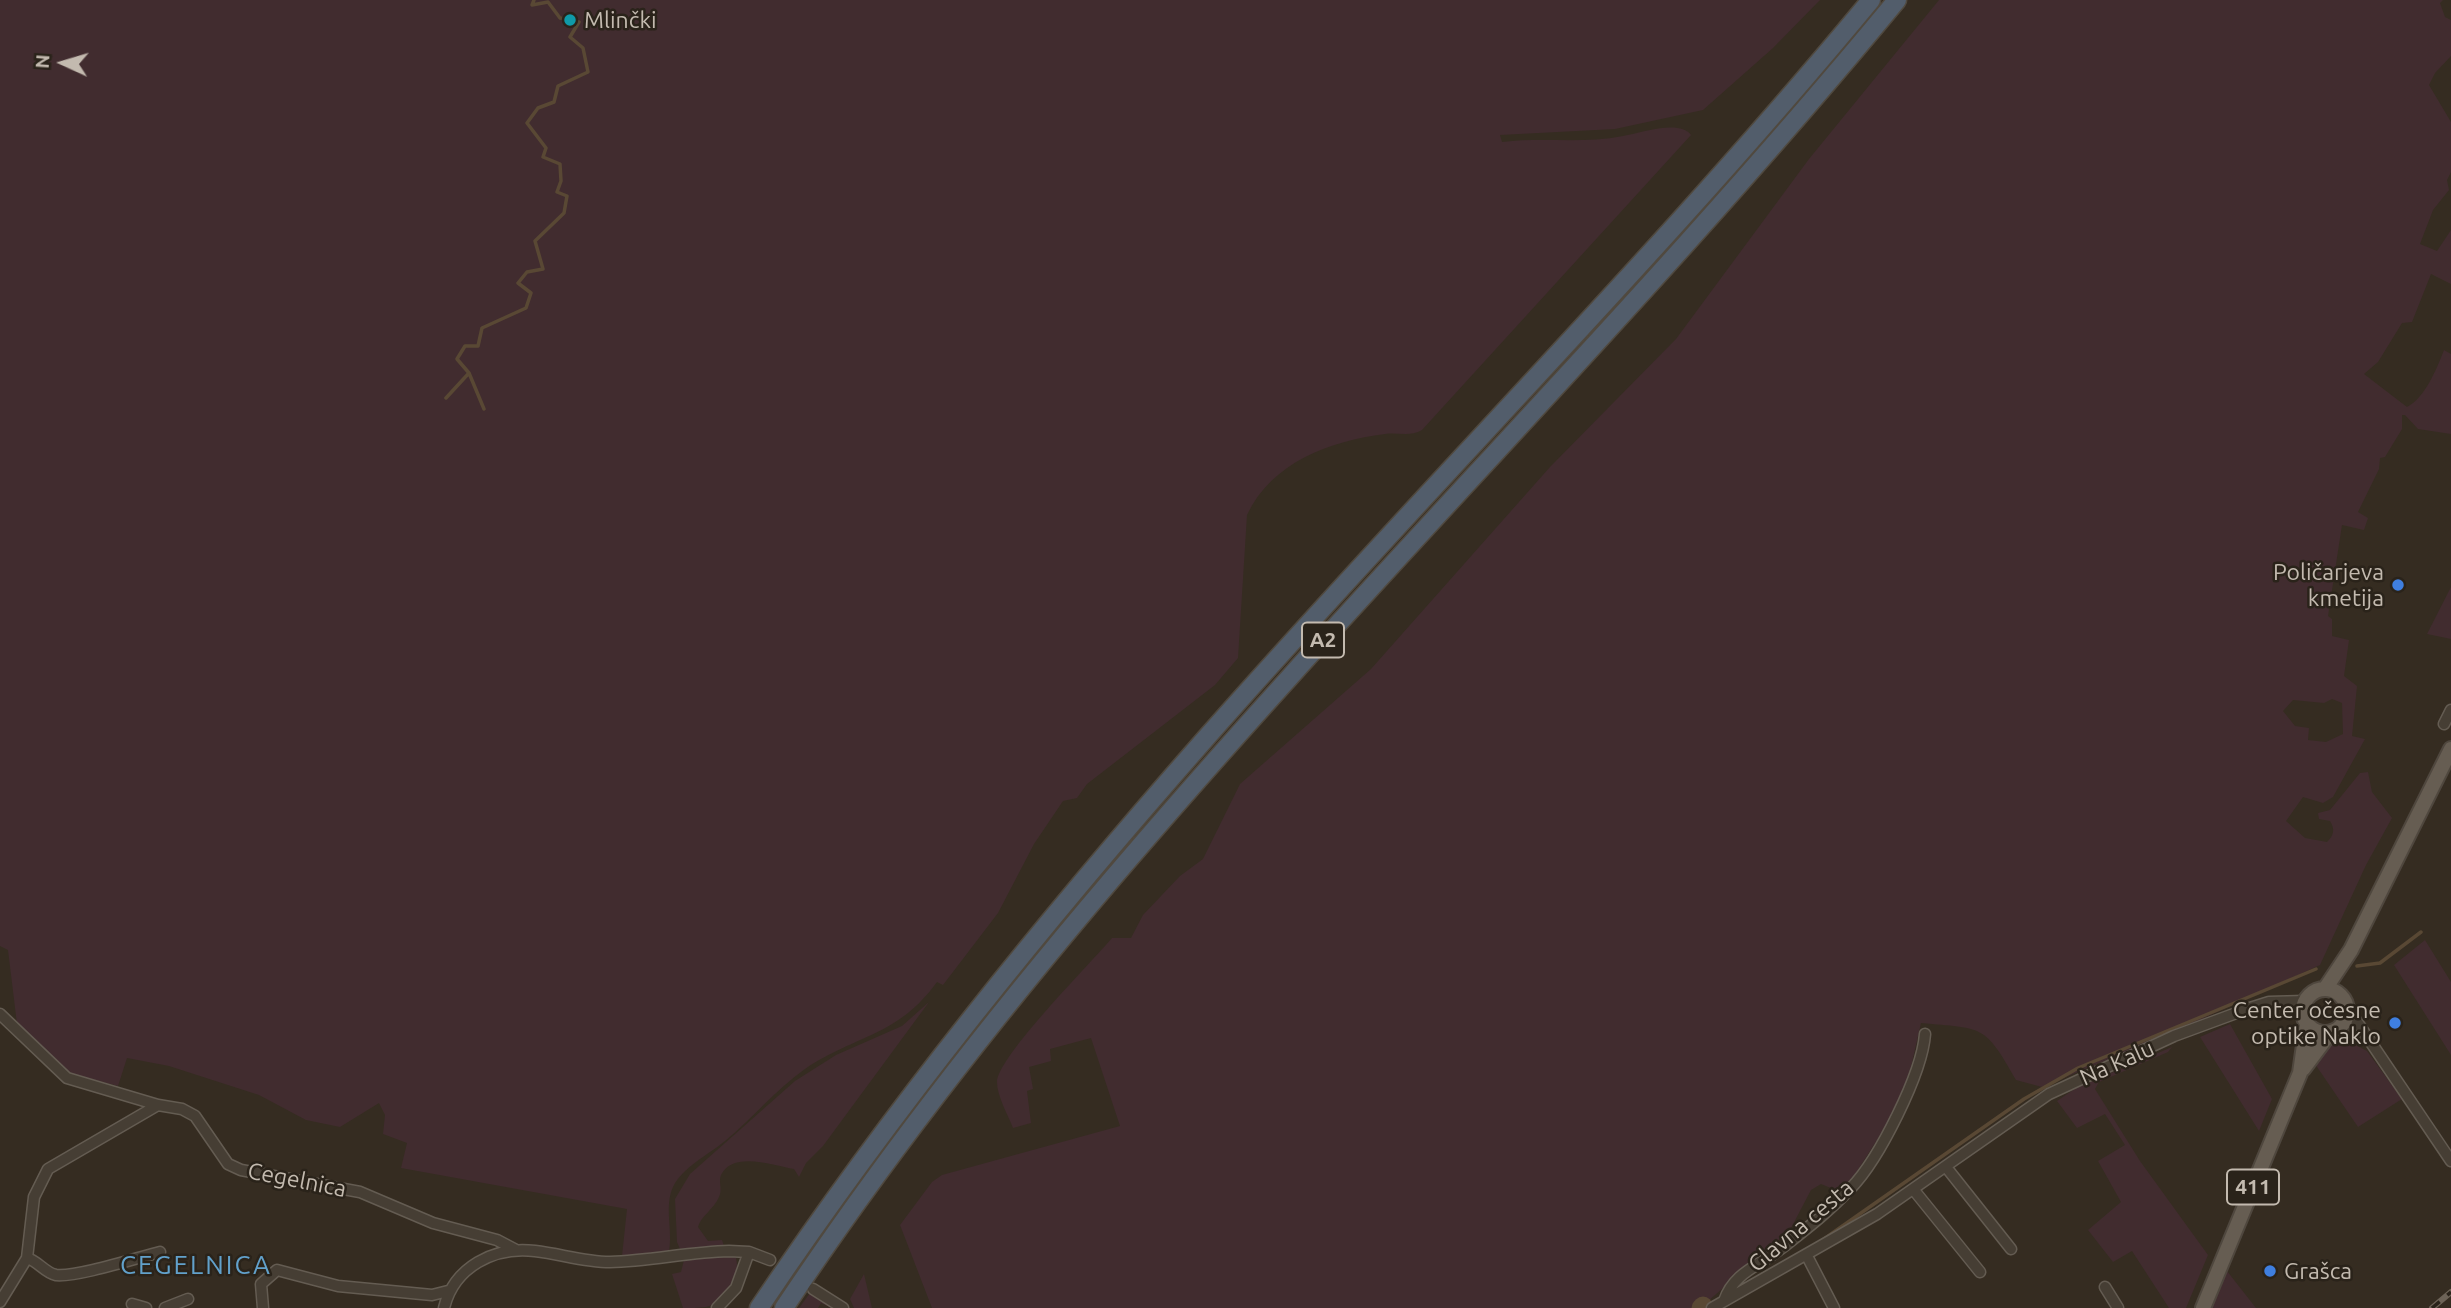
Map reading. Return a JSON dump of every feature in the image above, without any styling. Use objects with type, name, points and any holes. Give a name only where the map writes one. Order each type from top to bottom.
[{"type":"highway","name":"A2","points":[[760,1308],[881,1136],[965,1025],[1206,737],[1671,230],[1871,0]]},
{"type":"highway","name":"A2","points":[[784,1308],[983,1035],[1224,747],[1693,237],[1897,0]]},
{"type":"main road","name":"411","points":[[2203,1308],[2300,1073],[2307,1024],[2303,1013],[2305,1001],[2313,992],[2325,989],[2351,950],[2451,749]]},
{"type":"main road","name":"411","points":[[2300,1073],[2333,1032],[2344,1023],[2351,950]]},
{"type":"main road","points":[[2325,989],[2344,1001]]},
{"type":"main road","points":[[2307,1024],[2317,1032],[2333,1032]]},
{"type":"street","points":[[2444,724],[2451,710]]},
{"type":"street","name":"Na Kalu","points":[[1712,1308],[1807,1256],[1913,1189],[2049,1094],[2174,1036],[2250,1008],[2269,1002],[2305,1001]]},
{"type":"street","points":[[2344,1001],[2451,1161]]},
{"type":"street","name":"Cegelnica","points":[[0,1014],[67,1078],[158,1105],[181,1109],[195,1116],[228,1164],[241,1170],[360,1192],[433,1223],[497,1240],[516,1250],[607,1262],[714,1251],[748,1252],[770,1260]]},
{"type":"street","points":[[2333,1032],[2371,1041]]},
{"type":"street","name":"Glavna cesta","points":[[1724,1301],[1730,1283],[1781,1249],[1852,1187],[1884,1140],[1913,1078],[1925,1034]]},
{"type":"street","points":[[0,1302],[27,1258],[36,1186],[48,1169],[158,1105]]},
{"type":"street","points":[[1946,1167],[2011,1249]]},
{"type":"street","points":[[1913,1189],[1980,1272]]},
{"type":"street","name":"Cegelnica","points":[[444,1308],[448,1291],[464,1269],[475,1262],[516,1250]]},
{"type":"street","points":[[27,1258],[38,1261],[49,1273],[66,1274],[160,1252]]},
{"type":"street","points":[[717,1308],[736,1288],[748,1252]]},
{"type":"street","points":[[1807,1256],[1834,1308]]},
{"type":"street","points":[[263,1308],[261,1284],[277,1270],[338,1286],[432,1295],[448,1291]]},
{"type":"street","points":[[2105,1287],[2118,1308]]},
{"type":"street","points":[[813,1289],[843,1308]]},
{"type":"street","points":[[165,1308],[188,1299]]},
{"type":"street","points":[[132,1304],[146,1308]]},
{"type":"shaded area","points":[[0,0],[1820,0],[1773,48],[1703,110],[1615,129],[1500,135],[1502,142],[1593,140],[1669,127],[1686,130],[1691,135],[1422,430],[1344,442],[1305,457],[1271,481],[1247,515],[1238,658],[1215,685],[1087,784],[1077,798],[1063,801],[1034,844],[998,913],[943,985],[937,982],[907,1014],[891,1024],[805,1069],[725,1141],[683,1173],[670,1194],[669,1251],[622,1256],[627,1209],[401,1168],[407,1143],[383,1134],[385,1115],[379,1103],[340,1127],[306,1120],[259,1095],[169,1066],[127,1058],[118,1086],[68,1073],[17,1024],[8,950],[0,946]]},
{"type":"shaded area","points":[[1939,0],[2443,0],[2440,3],[2445,17],[2451,20],[2451,56],[2435,73],[2429,85],[2451,122],[2451,172],[2447,180],[2449,190],[2433,210],[2420,244],[2437,251],[2451,230],[2451,284],[2431,274],[2412,322],[2402,323],[2378,362],[2364,374],[2407,407],[2425,390],[2444,350],[2451,354],[2451,434],[2418,429],[2402,415],[2402,429],[2385,457],[2380,458],[2379,469],[2358,512],[2368,518],[2364,530],[2342,525],[2328,616],[2332,619],[2332,636],[2349,640],[2344,676],[2357,686],[2352,736],[2365,739],[2333,797],[2323,803],[2303,797],[2286,821],[2305,838],[2327,842],[2333,827],[2330,821],[2319,819],[2318,813],[2330,810],[2360,773],[2368,772],[2372,792],[2392,818],[2366,865],[2320,965],[2171,1033],[2042,1087],[2016,1080],[1996,1048],[1980,1032],[1957,1026],[1921,1023],[1904,1098],[1843,1193],[1821,1184],[1811,1190],[1790,1230],[1700,1308],[932,1308],[900,1225],[932,1182],[942,1175],[1120,1126],[1091,1038],[1050,1049],[1051,1061],[1029,1067],[1033,1089],[1027,1091],[1031,1123],[1013,1128],[997,1087],[1001,1069],[1012,1052],[1112,938],[1131,938],[1143,915],[1180,876],[1203,859],[1240,784],[1371,669],[1550,467],[1676,339],[1809,159]],"holes":[[[2332,699],[2342,703],[2343,734],[2326,742],[2308,740],[2309,728],[2295,726],[2283,711],[2293,700],[2324,703]]]},
{"type":"shaded area","points":[[2451,587],[2451,639],[2427,634]]},
{"type":"shaded area","points":[[2425,940],[2451,982],[2451,1055],[2394,965]]},
{"type":"shaded area","points":[[929,1002],[823,1146],[806,1163],[799,1177],[794,1169],[766,1163],[744,1161],[727,1167],[720,1178],[719,1197],[698,1227],[708,1241],[722,1240],[724,1246],[680,1249],[677,1242],[675,1199],[690,1174],[795,1081],[836,1055],[902,1026]]},
{"type":"shaded area","points":[[2230,1024],[2272,1099],[2259,1131],[2200,1037]]},
{"type":"shaded area","points":[[2348,1041],[2367,1051],[2402,1099],[2358,1127],[2315,1064],[2331,1045]]},
{"type":"shaded area","points":[[2172,1047],[2168,1052],[2099,1082],[2095,1089],[2140,1161],[2208,1255],[2186,1308],[2169,1308],[2132,1251],[2113,1262],[2088,1230],[2121,1202],[2098,1161],[2125,1145],[2105,1114],[2077,1128],[2057,1101],[2076,1088]]},
{"type":"shaded area","points":[[732,1256],[736,1258],[736,1273],[725,1295],[713,1305],[683,1308],[672,1274],[681,1272],[684,1260]]},
{"type":"shaded area","points":[[2227,1271],[2256,1308],[2211,1308]]},
{"type":"shaded area","points":[[864,1274],[872,1308],[854,1308],[850,1299]]},
{"type":"shaded area","points":[[810,1293],[832,1308],[821,1303],[818,1308],[799,1308]]},
{"type":"waterway","points":[[446,398],[469,373],[457,359],[465,346],[478,346],[482,328],[526,308],[531,293],[518,283],[527,272],[543,269],[535,241],[564,213],[567,196],[557,192],[561,181],[560,164],[543,157],[546,148],[527,123],[538,108],[554,102],[558,86],[588,72],[583,48],[570,37],[579,22],[560,18],[548,2],[532,5],[534,0]]},
{"type":"waterway","points":[[469,373],[484,409]]},
{"type":"waterway","points":[[2357,966],[2380,963],[2421,932]]},
{"type":"waterway","points":[[1821,1241],[2024,1099],[2078,1068],[2316,969]]},
{"type":"railway","points":[[2432,1308],[2451,1292]]},
{"type":"place","name":"Mlinčki","points":[[570,20]]},
{"type":"place","name":"Poličarjeva kmetija","points":[[2398,585]]},
{"type":"place","name":"Center očesne optike Naklo","points":[[2395,1023]]},
{"type":"place","name":"Grašca","points":[[2270,1271]]},
{"type":"district","name":"CEGELNICA","points":[[196,1265]]}]
